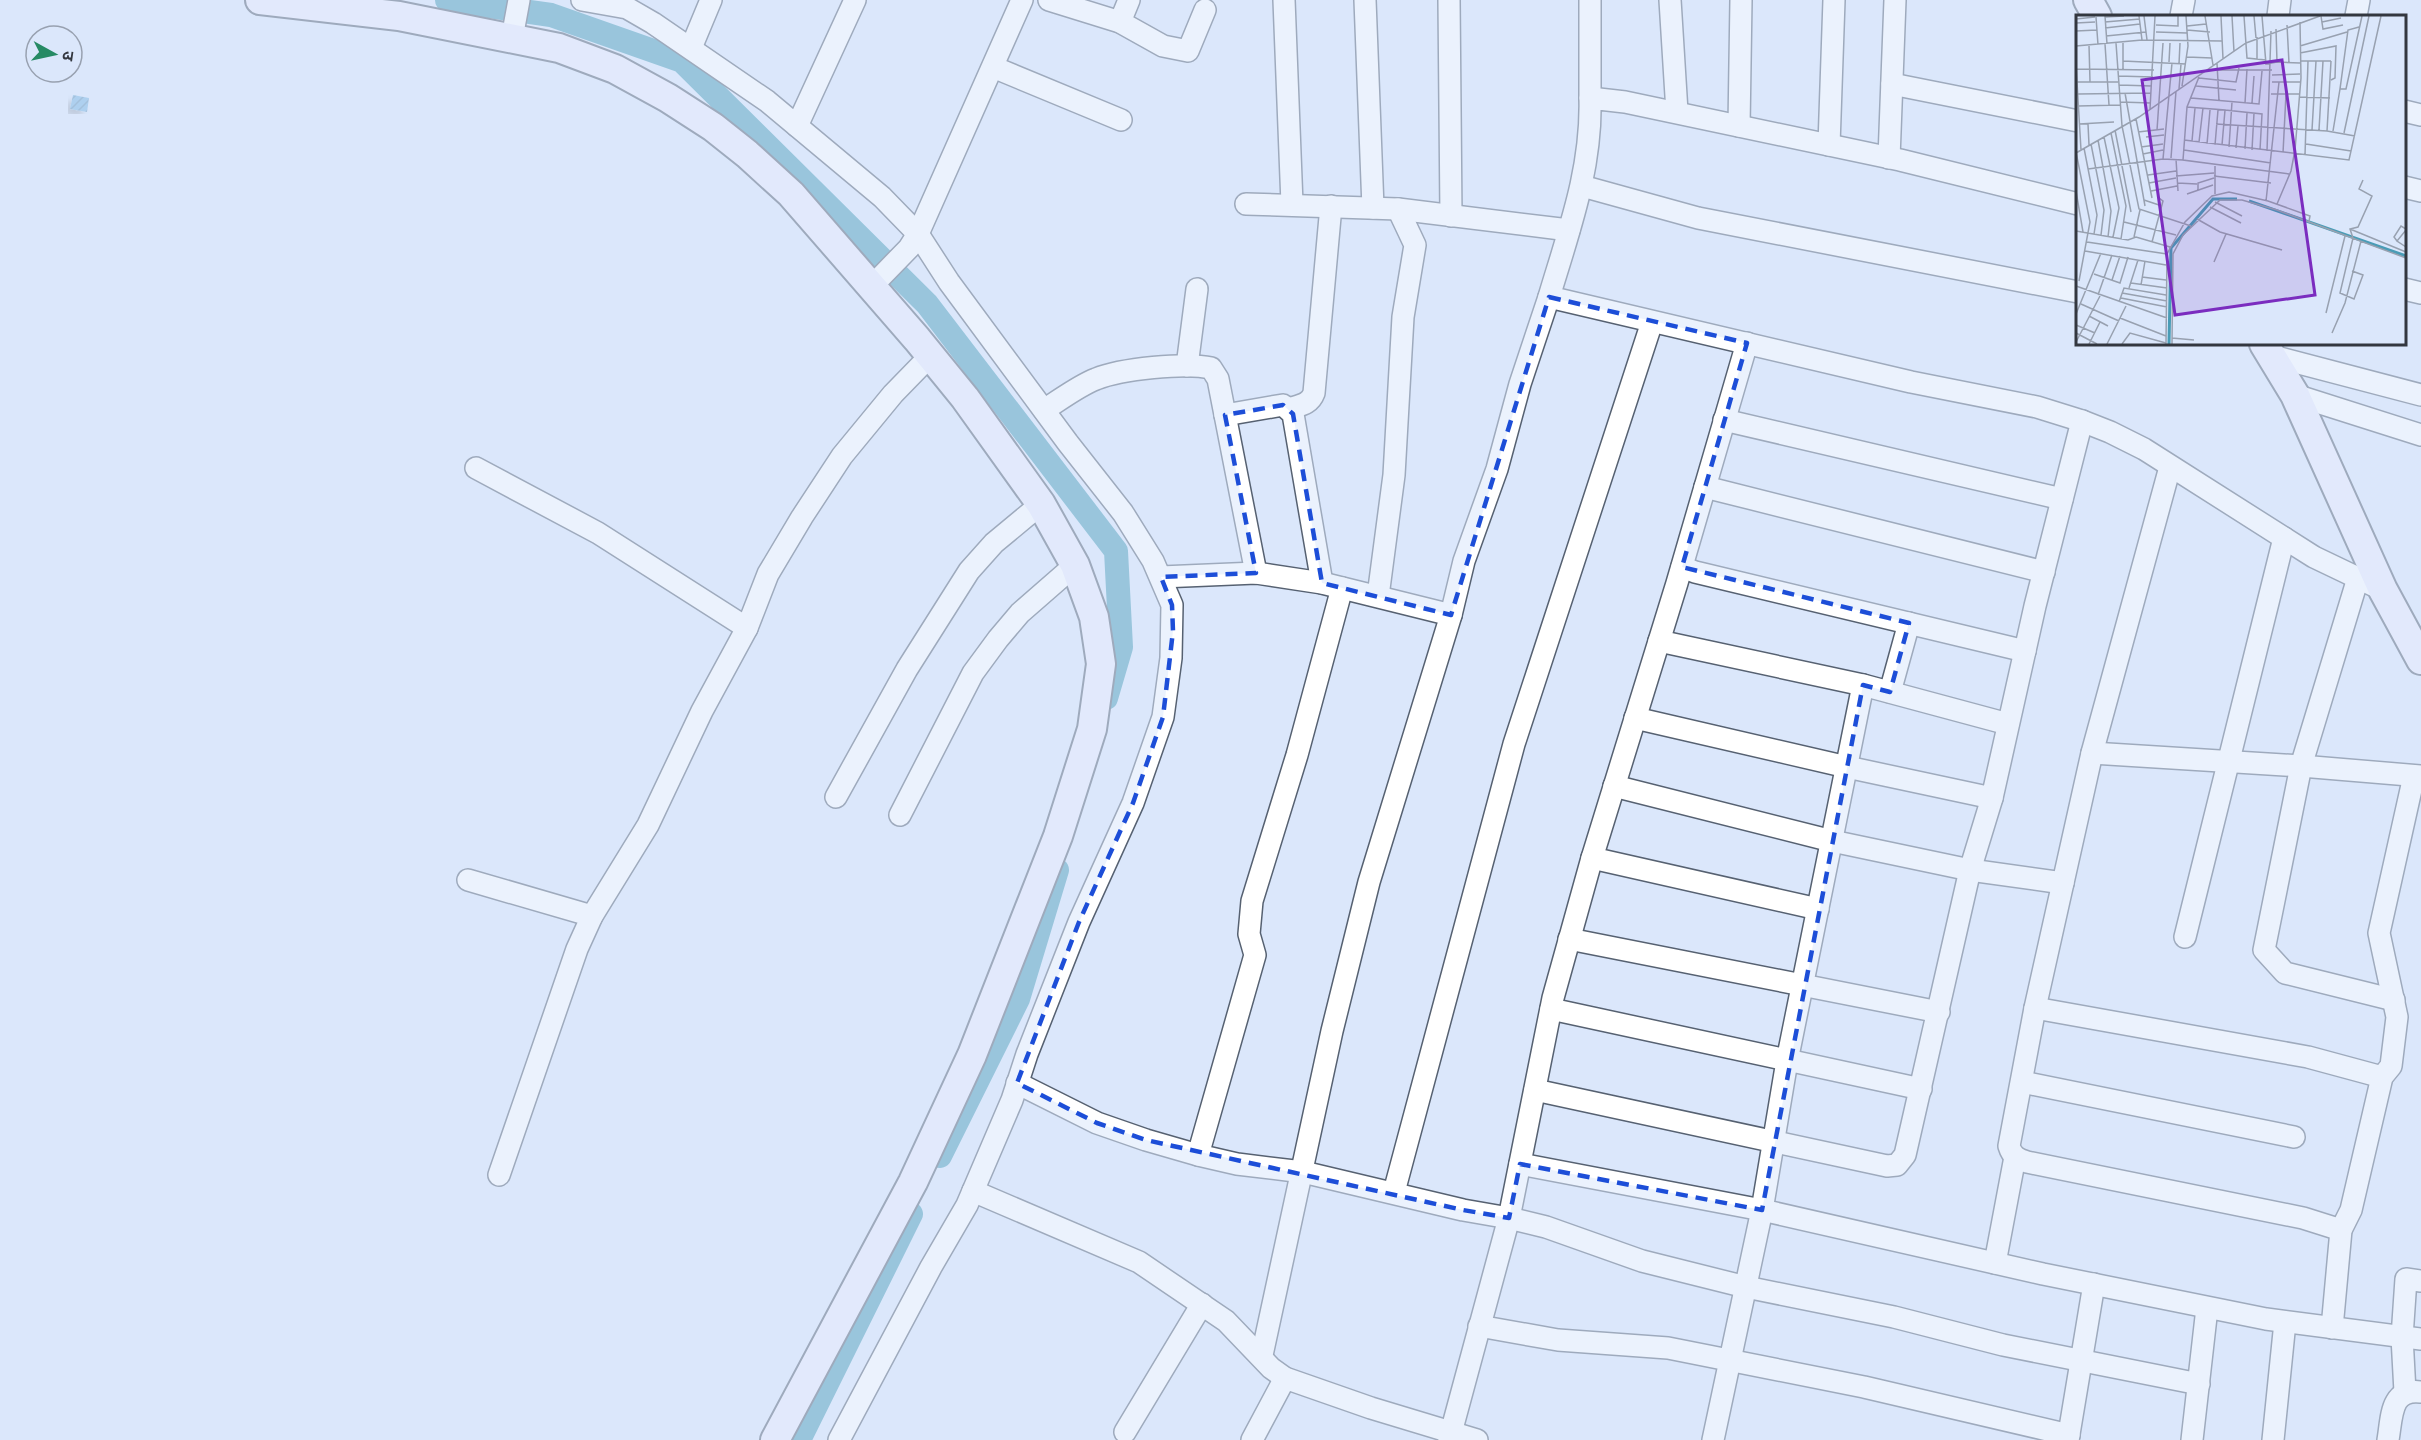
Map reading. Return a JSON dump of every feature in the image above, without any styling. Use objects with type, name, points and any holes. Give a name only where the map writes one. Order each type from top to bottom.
[{"type":"street","points":[[260,0],[399,15],[513,31],[615,69],[668,98],[713,128],[747,154],[791,194],[877,281],[1041,504],[1076,564],[1094,617],[1101,664],[1092,729],[1058,836],[972,1055],[913,1182],[775,1440]]},
{"type":"street","points":[[582,0],[628,4],[767,101],[882,197],[914,241],[950,282],[1123,513],[1161,577],[1172,605],[1173,631],[1163,717],[1133,803],[1107,855],[1079,922],[1012,1100],[973,1191],[839,1440]]},
{"type":"street","points":[[691,48],[711,0]]},
{"type":"street","points":[[797,126],[855,0]]},
{"type":"street","points":[[877,281],[914,241],[1022,0]]},
{"type":"street","points":[[1049,0],[1120,22],[1163,45],[1188,51],[1204,10]]},
{"type":"street","points":[[1120,22],[1129,0]]},
{"type":"street","points":[[1284,0],[1292,204]]},
{"type":"street","points":[[1365,0],[1373,208]]},
{"type":"street","points":[[1449,0],[1451,216]]},
{"type":"street","points":[[1262,1355],[1332,1031],[1369,882],[1451,615],[1464,561],[1497,469],[1520,384],[1582,186],[1590,127],[1590,0]]},
{"type":"street","points":[[1671,0],[1677,112]]},
{"type":"street","points":[[1739,126],[1741,0]]},
{"type":"street","points":[[1829,145],[1834,0]]},
{"type":"street","points":[[1889,158],[1895,0]]},
{"type":"street","points":[[2088,0],[2096,15]]},
{"type":"street","points":[[2181,15],[2184,0]]},
{"type":"street","points":[[2278,15],[2280,0]]},
{"type":"street","points":[[2356,15],[2359,0]]},
{"type":"street","points":[[513,31],[519,1]]},
{"type":"street","points":[[993,66],[1121,120]]},
{"type":"street","points":[[1892,84],[2076,121]]},
{"type":"street","points":[[1590,98],[1677,112],[1889,158],[2076,204]]},
{"type":"street","points":[[2406,111],[2421,115]]},
{"type":"street","points":[[1582,186],[1698,218],[1831,242],[2076,292]]},
{"type":"street","points":[[2406,187],[2421,191]]},
{"type":"street","points":[[1246,204],[1398,209],[1569,230]]},
{"type":"street","points":[[1289,409],[1307,404],[1314,393],[1331,206]]},
{"type":"street","points":[[1378,596],[1394,475],[1403,317],[1415,245],[1398,209]]},
{"type":"street","points":[[1187,366],[1197,289]]},
{"type":"street","points":[[2406,289],[2421,293]]},
{"type":"street","points":[[1549,297],[1911,382],[2037,407],[2082,421],[2135,445],[2314,557],[2370,584]]},
{"type":"street","points":[[1394,1192],[1514,744],[1652,322]]},
{"type":"street","points":[[1449,1436],[1509,1218],[1551,1009],[1569,939],[1747,344]]},
{"type":"street","points":[[2268,350],[2295,395],[2370,584],[2421,660]]},
{"type":"street","points":[[2268,350],[2421,395]]},
{"type":"street","points":[[499,1176],[577,949],[592,916],[648,825],[702,711],[747,628],[768,574],[842,456],[893,394],[930,356]]},
{"type":"street","points":[[1044,410],[1095,379],[1121,372],[1187,366],[1204,366],[1215,371],[1256,573]]},
{"type":"street","points":[[2295,395],[2421,435]]},
{"type":"street","points":[[1198,1155],[1254,955],[1249,934],[1252,901],[1297,755],[1332,585],[1293,414],[1283,405],[1273,405],[1225,415]]},
{"type":"street","points":[[1724,420],[2062,499]]},
{"type":"street","points":[[1535,1090],[1887,1166],[1897,1165],[1905,1155],[1970,870],[1992,798],[2025,651],[2082,421]]},
{"type":"street","points":[[2170,467],[2092,753],[2035,1008],[2009,1146],[2011,1154],[2027,1162],[2303,1218],[2341,1230]]},
{"type":"street","points":[[476,468],[598,533],[747,628]]},
{"type":"street","points":[[1705,487],[2044,572]]},
{"type":"street","points":[[836,797],[907,669],[969,571],[994,543],[1041,504]]},
{"type":"street","points":[[2185,937],[2284,538]]},
{"type":"street","points":[[900,815],[974,673],[1020,613],[1076,564]]},
{"type":"street","points":[[1682,567],[2025,651]]},
{"type":"street","points":[[1161,577],[1256,573],[1332,585],[1451,615]]},
{"type":"street","points":[[2370,584],[2301,766],[2264,950],[2285,973],[2394,1000]]},
{"type":"street","points":[[1890,692],[1909,623]]},
{"type":"street","points":[[1659,641],[1863,685],[2008,724]]},
{"type":"street","points":[[1713,1440],[1762,1210],[1787,1061],[1863,685]]},
{"type":"street","points":[[1635,718],[1992,798]]},
{"type":"street","points":[[2092,753],[2417,776],[2379,933],[2397,1017],[2391,1066],[2382,1077],[2351,1210],[2341,1230],[2332,1328]]},
{"type":"street","points":[[1614,786],[1832,841],[1970,870],[2063,883]]},
{"type":"street","points":[[1592,858],[1818,909]]},
{"type":"street","points":[[468,880],[592,916]]},
{"type":"street","points":[[1569,939],[1939,1012]]},
{"type":"street","points":[[2035,1008],[2308,1057],[2382,1077]]},
{"type":"street","points":[[1551,1009],[1921,1089]]},
{"type":"street","points":[[2022,1082],[2294,1137]]},
{"type":"street","points":[[1017,1083],[1097,1123],[1198,1155],[1237,1164],[1303,1172],[1463,1210],[1509,1218],[1546,1227],[1642,1262],[1746,1287],[1894,1317],[2003,1345],[2199,1384]]},
{"type":"street","points":[[1995,1263],[2015,1157]]},
{"type":"street","points":[[1520,1164],[1762,1210],[2207,1308],[2285,1322],[2412,1338]]},
{"type":"street","points":[[973,1191],[1139,1262],[1226,1321],[1262,1355],[1271,1368],[1285,1378],[1449,1436],[1477,1440]]},
{"type":"street","points":[[2388,1440],[2393,1409],[2398,1398],[2413,1392],[2412,1338],[2406,1279],[2421,1281]]},
{"type":"street","points":[[1479,1326],[1558,1340],[1668,1348],[1864,1387],[2068,1437],[2094,1284]]},
{"type":"street","points":[[1125,1431],[1202,1304]]},
{"type":"street","points":[[2193,1440],[2207,1308]]},
{"type":"street","points":[[2272,1440],[2285,1322]]},
{"type":"street","points":[[1252,1440],[1285,1378]]},
{"type":"highlighted area","points":[[1549,297],[1747,343],[1682,567],[1909,623],[1890,692],[1863,685],[1762,1210],[1520,1164],[1509,1218],[1463,1210],[1146,1140],[1097,1123],[1017,1083],[1079,922],[1133,803],[1163,717],[1173,631],[1172,605],[1161,577],[1256,573],[1225,415],[1283,405],[1293,414],[1322,583],[1451,615]]},
{"type":"building","points":[[73,95],[89,98],[87,112],[70,109]]},
{"type":"waterway","points":[[447,0],[551,15],[682,61],[927,304],[1116,551],[1121,647],[1106,698]]},
{"type":"waterway","points":[[940,1156],[1018,999],[1057,870]]},
{"type":"waterway","points":[[799,1440],[911,1214]]}]
